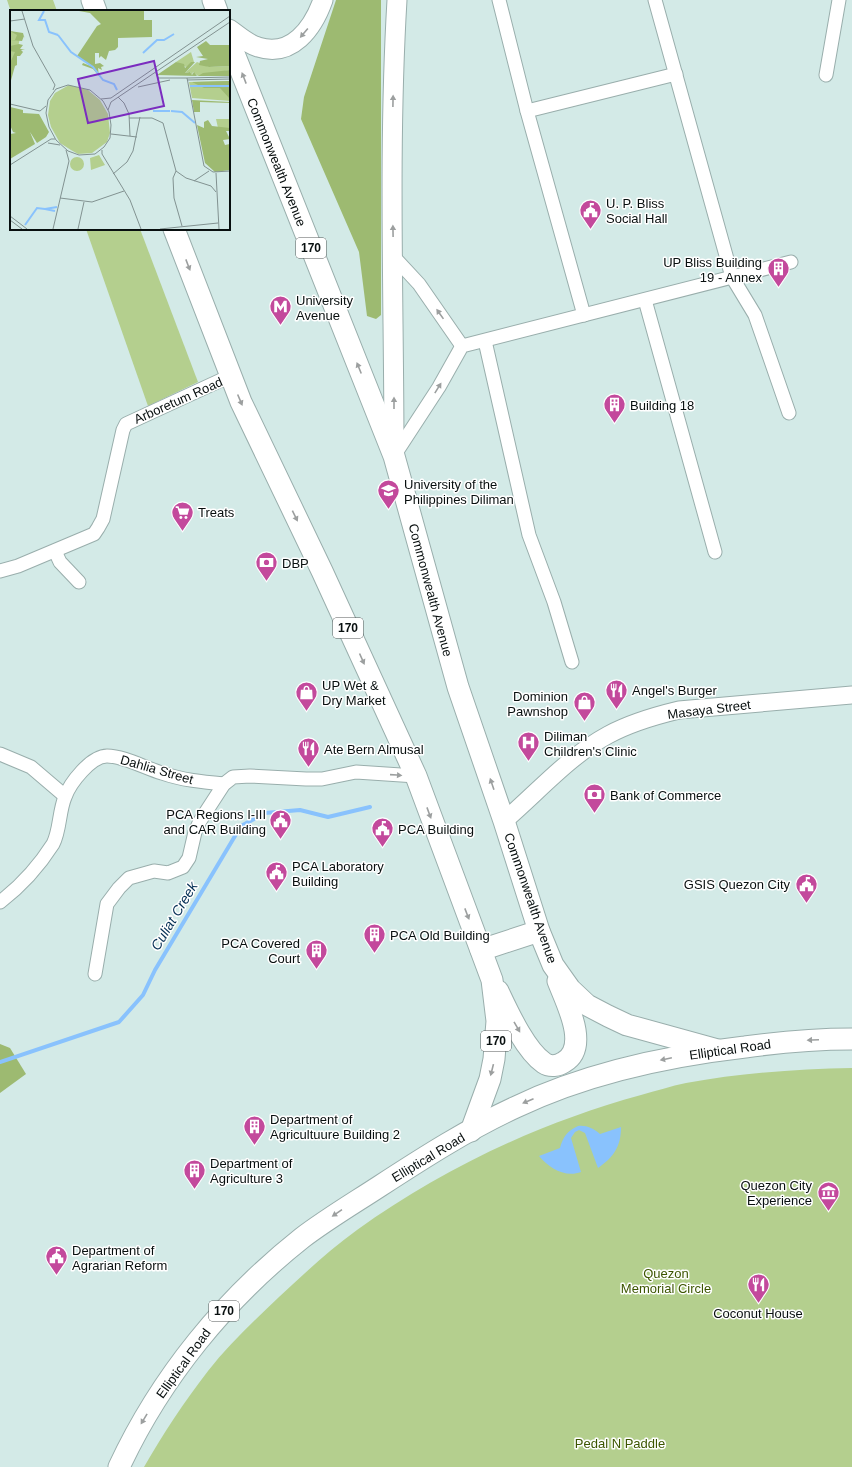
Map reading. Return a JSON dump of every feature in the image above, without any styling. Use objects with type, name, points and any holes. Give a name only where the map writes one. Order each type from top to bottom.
[{"type":"main road","points":[[92,0],[96,10]]},
{"type":"main road","points":[[213,0],[217,10]]},
{"type":"main road","points":[[230,30],[257,47],[268,50],[286,47],[295,43],[304,35],[314,21],[323,0]]},
{"type":"main road","points":[[394,456],[392,177],[397,0]]},
{"type":"main road","name":"Commonwealth Avenue","points":[[230,44],[394,456],[458,687],[504,821],[539,931],[553,965],[570,989],[587,1005],[608,1016],[627,1025],[718,1050]]},
{"type":"main road","name":"170","points":[[174,230],[241,402],[322,571],[416,776],[492,980],[497,1021],[494,1059],[490,1079],[470,1131]]},
{"type":"main road","points":[[481,950],[539,931]]},
{"type":"main road","points":[[492,980],[517,1028],[532,1051],[546,1064],[554,1066],[560,1065],[569,1060],[575,1051],[576,1041],[573,1023],[553,965]]},
{"type":"main road","name":"Elliptical Road","points":[[119,1467],[142,1422],[165,1386],[194,1345],[244,1289],[273,1262],[336,1214],[470,1131],[528,1101],[602,1075],[671,1058],[718,1050],[794,1041],[852,1039]]},
{"type":"street","points":[[499,0],[527,111],[584,315]]},
{"type":"street","points":[[656,0],[732,277],[755,315],[789,413]]},
{"type":"street","points":[[826,75],[839,0]]},
{"type":"street","points":[[527,111],[676,74]]},
{"type":"street","points":[[393,256],[419,284],[462,346]]},
{"type":"street","points":[[394,456],[439,387],[462,346],[791,262]]},
{"type":"street","points":[[645,300],[715,552]]},
{"type":"street","points":[[485,341],[529,535],[554,602],[572,662]]},
{"type":"street","name":"Arboretum Road","points":[[0,571],[18,566],[94,534],[103,519],[123,430],[126,424],[230,376]]},
{"type":"street","points":[[55,551],[60,562],[79,582]]},
{"type":"street","name":"Masaya Street","points":[[504,821],[583,752],[607,736],[630,725],[679,710],[852,696]]},
{"type":"street","points":[[0,754],[31,767],[65,796]]},
{"type":"street","name":"Dahlia Street","points":[[0,902],[34,871],[54,842],[65,796],[88,765],[95,760],[105,756],[116,757],[163,774],[194,781],[224,784]]},
{"type":"street","points":[[95,974],[107,904],[129,878],[154,871],[168,873],[183,867],[189,858],[195,832],[200,821],[224,784],[233,777],[306,779],[322,778],[356,772],[416,776]]},
{"type":"green space","points":[[7,0],[53,0],[57,10],[10,10]]},
{"type":"green space","points":[[336,0],[381,0],[381,315],[376,319],[367,316],[359,252],[301,119],[304,97]]},
{"type":"green space","points":[[86,230],[140,230],[198,382],[148,406]]},
{"type":"green space","points":[[0,1044],[10,1048],[26,1074],[0,1093]]},
{"type":"green space","name":"Quezon Memorial Circle","points":[[852,1068],[852,1467],[144,1467],[174,1418],[224,1351],[317,1262],[357,1230],[423,1187],[493,1150],[529,1134],[603,1106],[669,1087],[748,1074],[811,1069]]},
{"type":"water","points":[[578,1126],[589,1127],[600,1134],[621,1127],[620,1140],[616,1150],[604,1164],[598,1168],[585,1133],[579,1130],[575,1132],[571,1138],[581,1172],[569,1174],[552,1168],[539,1156],[560,1148],[566,1135]]},
{"type":"waterway","name":"Culiat Creek","points":[[0,1062],[119,1022],[143,995],[155,970],[241,826],[265,813],[300,810],[328,817],[370,807]]},
{"type":"place","name":"U. P. Bliss Social Hall","points":[[590,230]]},
{"type":"place","name":"UP Bliss Building 19 - Annex","points":[[778,288]]},
{"type":"place","name":"University Avenue","points":[[280,326]]},
{"type":"place","name":"Building 18","points":[[615,424]]},
{"type":"place","name":"University of the Philippines Diliman","points":[[388,510]]},
{"type":"place","name":"Treats","points":[[182,532]]},
{"type":"place","name":"DBP","points":[[266,582]]},
{"type":"place","name":"Angel's Burger","points":[[617,710]]},
{"type":"place","name":"UP Wet & Dry Market","points":[[307,712]]},
{"type":"place","name":"Dominion Pawnshop","points":[[584,722]]},
{"type":"place","name":"Diliman Children's Clinic","points":[[528,762]]},
{"type":"place","name":"Ate Bern Almusal","points":[[309,768]]},
{"type":"place","name":"Bank of Commerce","points":[[595,814]]},
{"type":"place","name":"PCA Regions I-III and CAR Building","points":[[281,840]]},
{"type":"place","name":"PCA Building","points":[[382,848]]},
{"type":"place","name":"PCA Laboratory Building","points":[[276,892]]},
{"type":"place","name":"GSIS Quezon City","points":[[806,904]]},
{"type":"place","name":"PCA Old Building","points":[[375,954]]},
{"type":"place","name":"PCA Covered Court","points":[[316,970]]},
{"type":"place","name":"Department of Agricultuure Building 2","points":[[254,1146]]},
{"type":"place","name":"Department of Agriculture 3","points":[[194,1190]]},
{"type":"place","name":"Quezon City Experience","points":[[828,1212]]},
{"type":"place","name":"Department of Agrarian Reform","points":[[57,1276]]},
{"type":"place","name":"Coconut House","points":[[758,1304]]},
{"type":"park label","name":"Pedal N Paddle","points":[[620,1443]]}]
